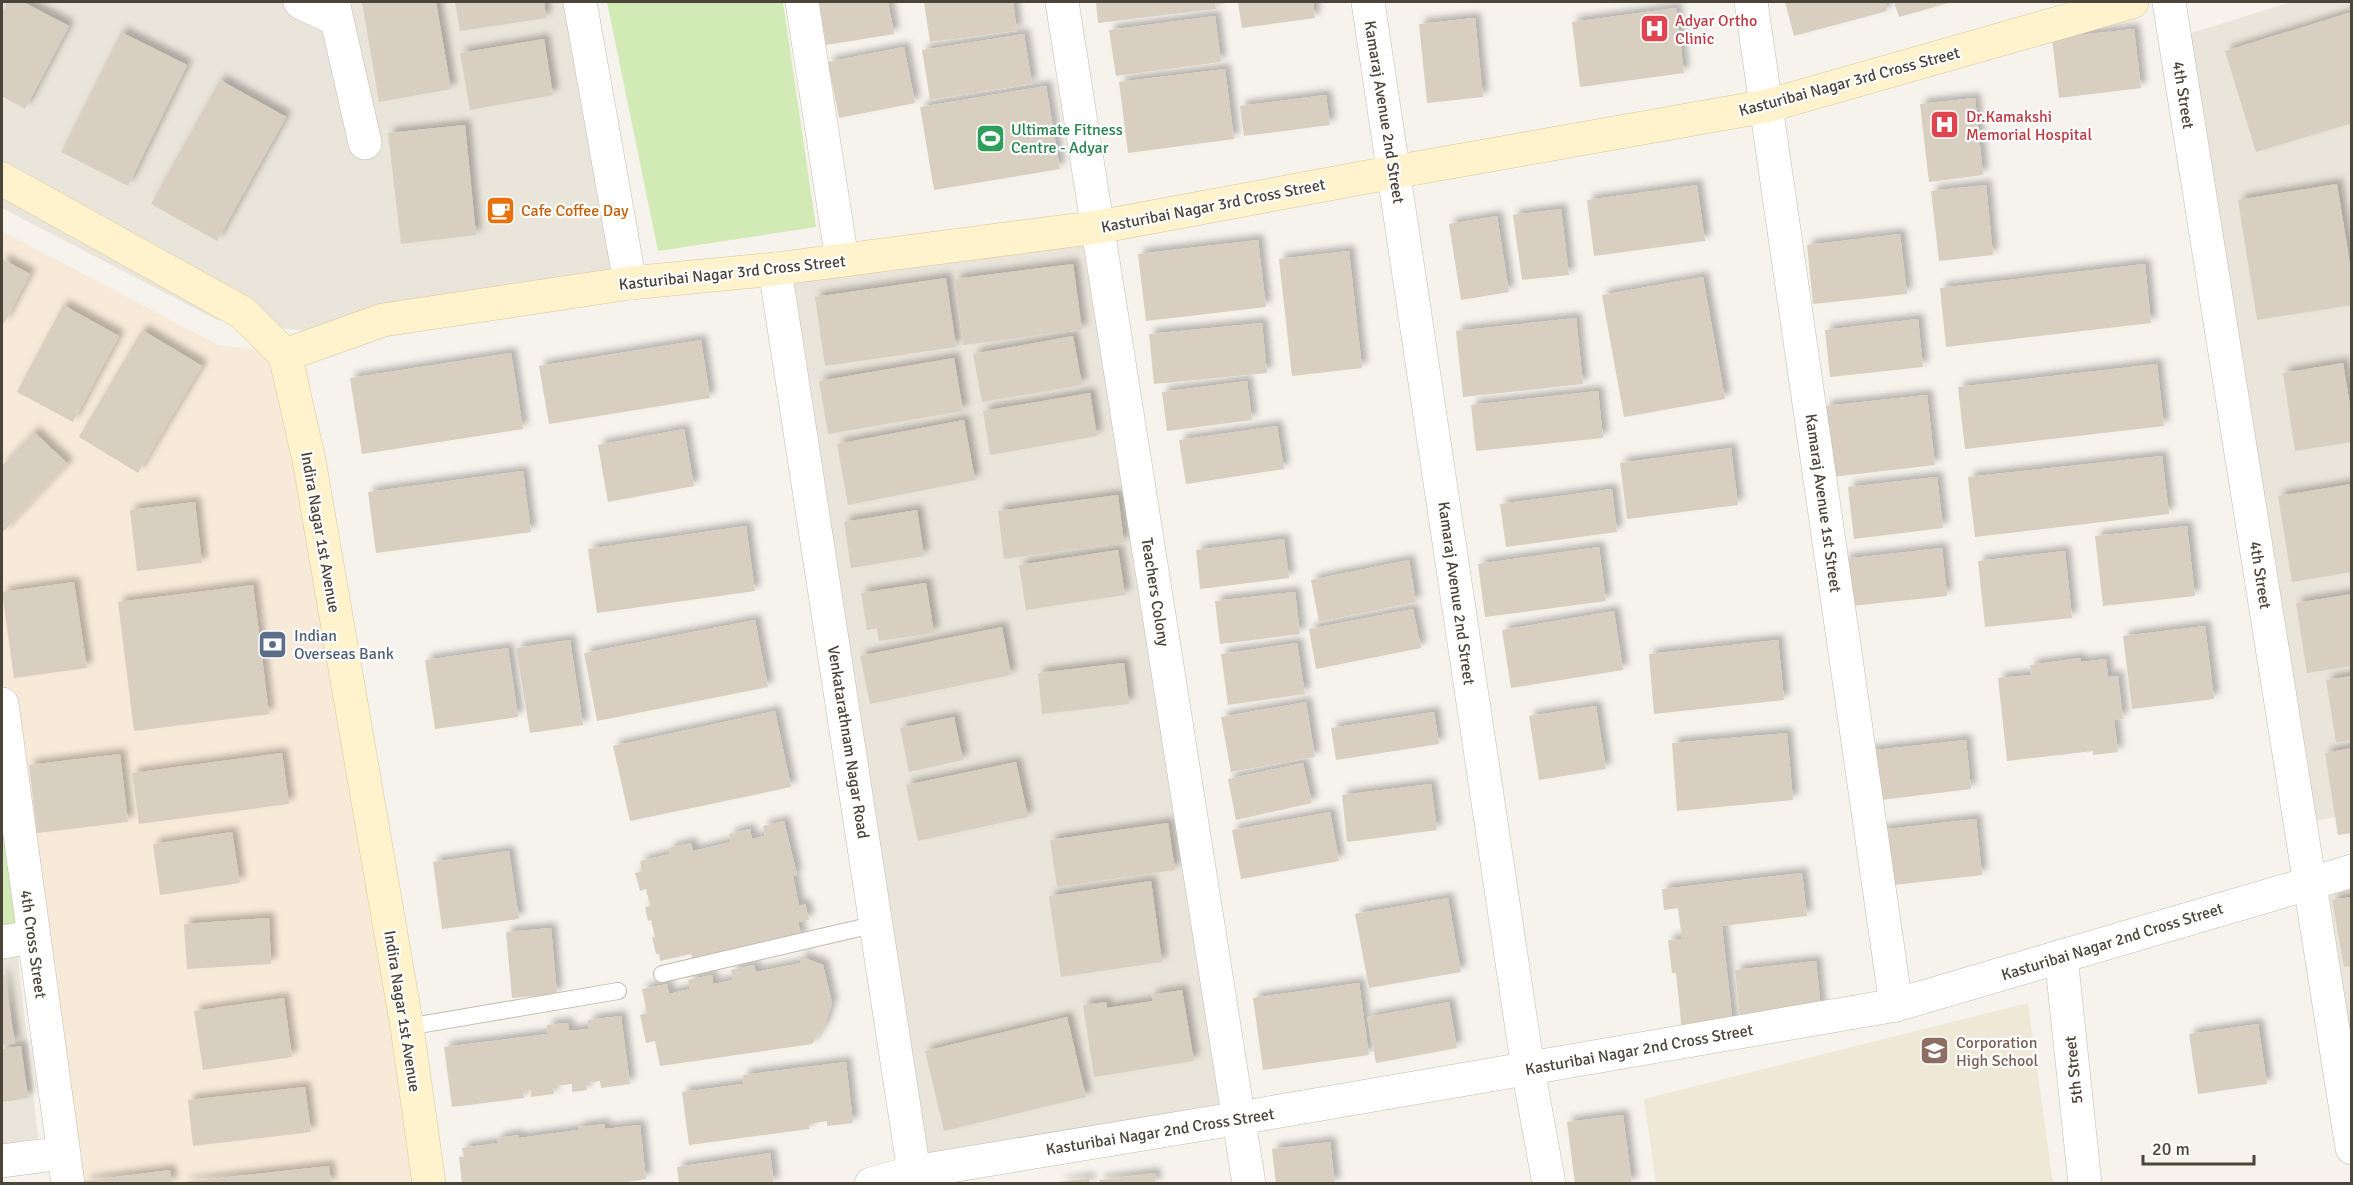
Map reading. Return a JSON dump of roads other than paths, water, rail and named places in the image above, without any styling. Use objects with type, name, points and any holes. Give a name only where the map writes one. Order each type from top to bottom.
[{"type":"street","points":[[300,2],[335,10],[365,143]]},
{"type":"street","points":[[580,2],[630,283]]},
{"type":"street","points":[[802,2],[842,260]]},
{"type":"street","name":"Teachers Colony","points":[[1062,2],[1249,1184]]},
{"type":"street","name":"Kamaraj Avenue 2nd Street","points":[[1368,2],[1528,1069],[1549,1184]]},
{"type":"street","name":"Kamaraj Avenue 1st Street","points":[[1751,2],[1896,1005]]},
{"type":"street","name":"Kasturibai Nagar 3rd Cross Street","points":[[285,355],[383,320],[630,283],[775,269],[1098,227],[1767,106],[2132,2]]},
{"type":"street","name":"4th Street","points":[[2169,2],[2352,1148]]},
{"type":"street","points":[[2,181],[243,313],[285,355]]},
{"type":"street","name":"Venkatarathnam Nagar Road","points":[[775,269],[914,1172]]},
{"type":"street","name":"Indira Nagar 1st Avenue","points":[[285,355],[309,460],[407,1027],[429,1184]]},
{"type":"street","name":"4th Cross Street","points":[[2,704],[65,1168]]},
{"type":"street","name":"Kasturibai Nagar 2nd Cross Street","points":[[914,1172],[1240,1119],[1896,1005],[2352,871]]},
{"type":"street","points":[[2,942],[33,938]]},
{"type":"street","name":"5th Street","points":[[2061,956],[2085,1184]]},
{"type":"street","points":[[2,1161],[65,1168]]},
{"type":"street","points":[[870,1184],[914,1172]]},
{"type":"lane","points":[[662,974],[877,924]]},
{"type":"lane","points":[[407,1027],[618,991]]},
{"type":"place","name":"Adyar Ortho Clinic","points":[[1654,29]]},
{"type":"place","name":"Dr.Kamakshi Memorial Hospital","points":[[1945,125]]},
{"type":"place","name":"Ultimate Fitness Centre - Adyar","points":[[990,138]]},
{"type":"place","name":"Cafe Coffee Day","points":[[500,210]]},
{"type":"place","name":"Indian Overseas Bank","points":[[273,644]]},
{"type":"place","name":"Corporation High School","points":[[1935,1051]]}]
